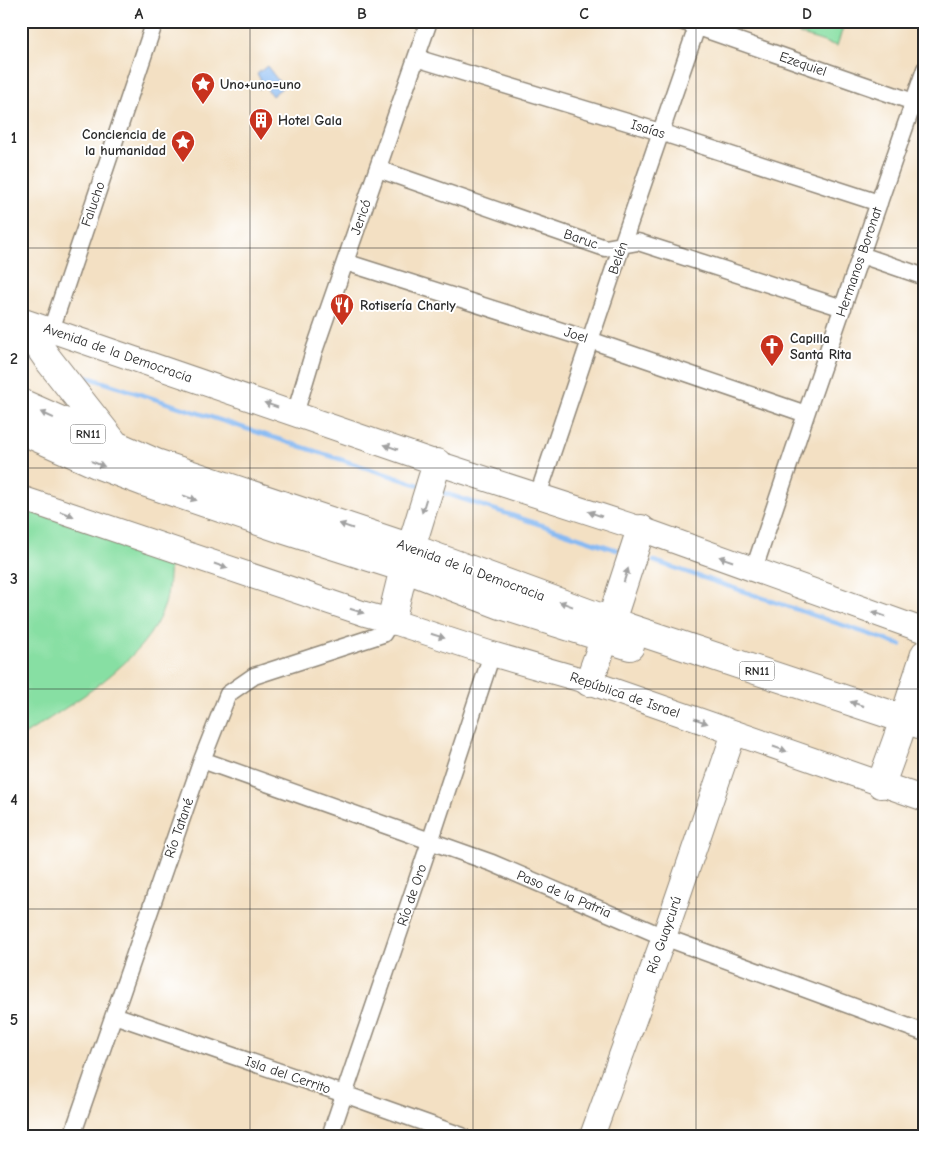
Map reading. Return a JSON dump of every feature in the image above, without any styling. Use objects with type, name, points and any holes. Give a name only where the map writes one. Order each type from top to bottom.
[{"type":"highway","points":[[21,328],[36,342],[118,447]]},
{"type":"highway","name":"Avenida de la Democracia","points":[[21,403],[156,463],[408,558],[501,605],[608,630],[726,678],[909,728],[925,746]]},
{"type":"highway","name":"Avenida de la Democracia","points":[[22,431],[99,465],[144,482],[282,529],[408,558]]},
{"type":"highway","points":[[391,621],[408,558],[438,463]]},
{"type":"highway","points":[[589,682],[641,529]]},
{"type":"highway","points":[[881,784],[909,728],[925,654]]},
{"type":"street","name":"Falucho","points":[[51,330],[155,21]]},
{"type":"street","name":"Jericó","points":[[295,414],[314,351],[428,21]]},
{"type":"street","name":"Ezequiel","points":[[681,21],[698,24],[919,104]]},
{"type":"street","name":"Belén","points":[[538,495],[698,24]]},
{"type":"street","name":"Isaías","points":[[416,58],[660,132],[879,203]]},
{"type":"street","name":"Hermanos Boronat","points":[[754,569],[879,203],[919,104],[925,69]]},
{"type":"street","name":"Baruc","points":[[378,170],[606,248],[638,242],[843,308]]},
{"type":"street","points":[[861,255],[925,277]]},
{"type":"street","name":"Joel","points":[[345,262],[590,340],[806,414]]},
{"type":"street","name":"Avenida de la Democracia","points":[[21,320],[438,463],[641,529],[925,630]]},
{"type":"street","name":"República de Israel","points":[[21,498],[322,600],[492,654],[589,682],[925,799]]},
{"type":"street","name":"Río Tatané","points":[[72,1136],[202,760],[228,694],[254,676],[383,634],[391,621]]},
{"type":"street","name":"Río de Oro","points":[[330,1136],[492,654]]},
{"type":"street","name":"Río Guaycurú","points":[[592,1136],[664,937],[734,733]]},
{"type":"street","name":"Paso de la Patria","points":[[202,760],[492,863],[664,937],[925,1033]]},
{"type":"street","name":"Isla del Cerrito","points":[[114,1015],[462,1136]]},
{"type":"green space","points":[[803,21],[845,21],[837,46],[799,34]]},
{"type":"green space","points":[[21,508],[170,558],[165,604],[156,625],[142,645],[124,663],[83,696],[21,737]]},
{"type":"water","points":[[267,66],[283,87],[272,96],[264,85],[259,89],[256,83],[261,80],[257,74]]},
{"type":"waterway","points":[[21,355],[34,359]]},
{"type":"waterway","points":[[72,372],[419,485]]},
{"type":"waterway","points":[[438,491],[617,550]]},
{"type":"waterway","points":[[654,561],[901,645]]},
{"type":"place","name":"Uno+uno=uno","points":[[203,105]]},
{"type":"place","name":"Hotel Gala","points":[[261,141]]},
{"type":"place","name":"Conciencia de la humanidad","points":[[183,163]]},
{"type":"place","name":"Rotisería Charly","points":[[342,326]]},
{"type":"place","name":"Capilla Santa Rita","points":[[772,367]]}]
